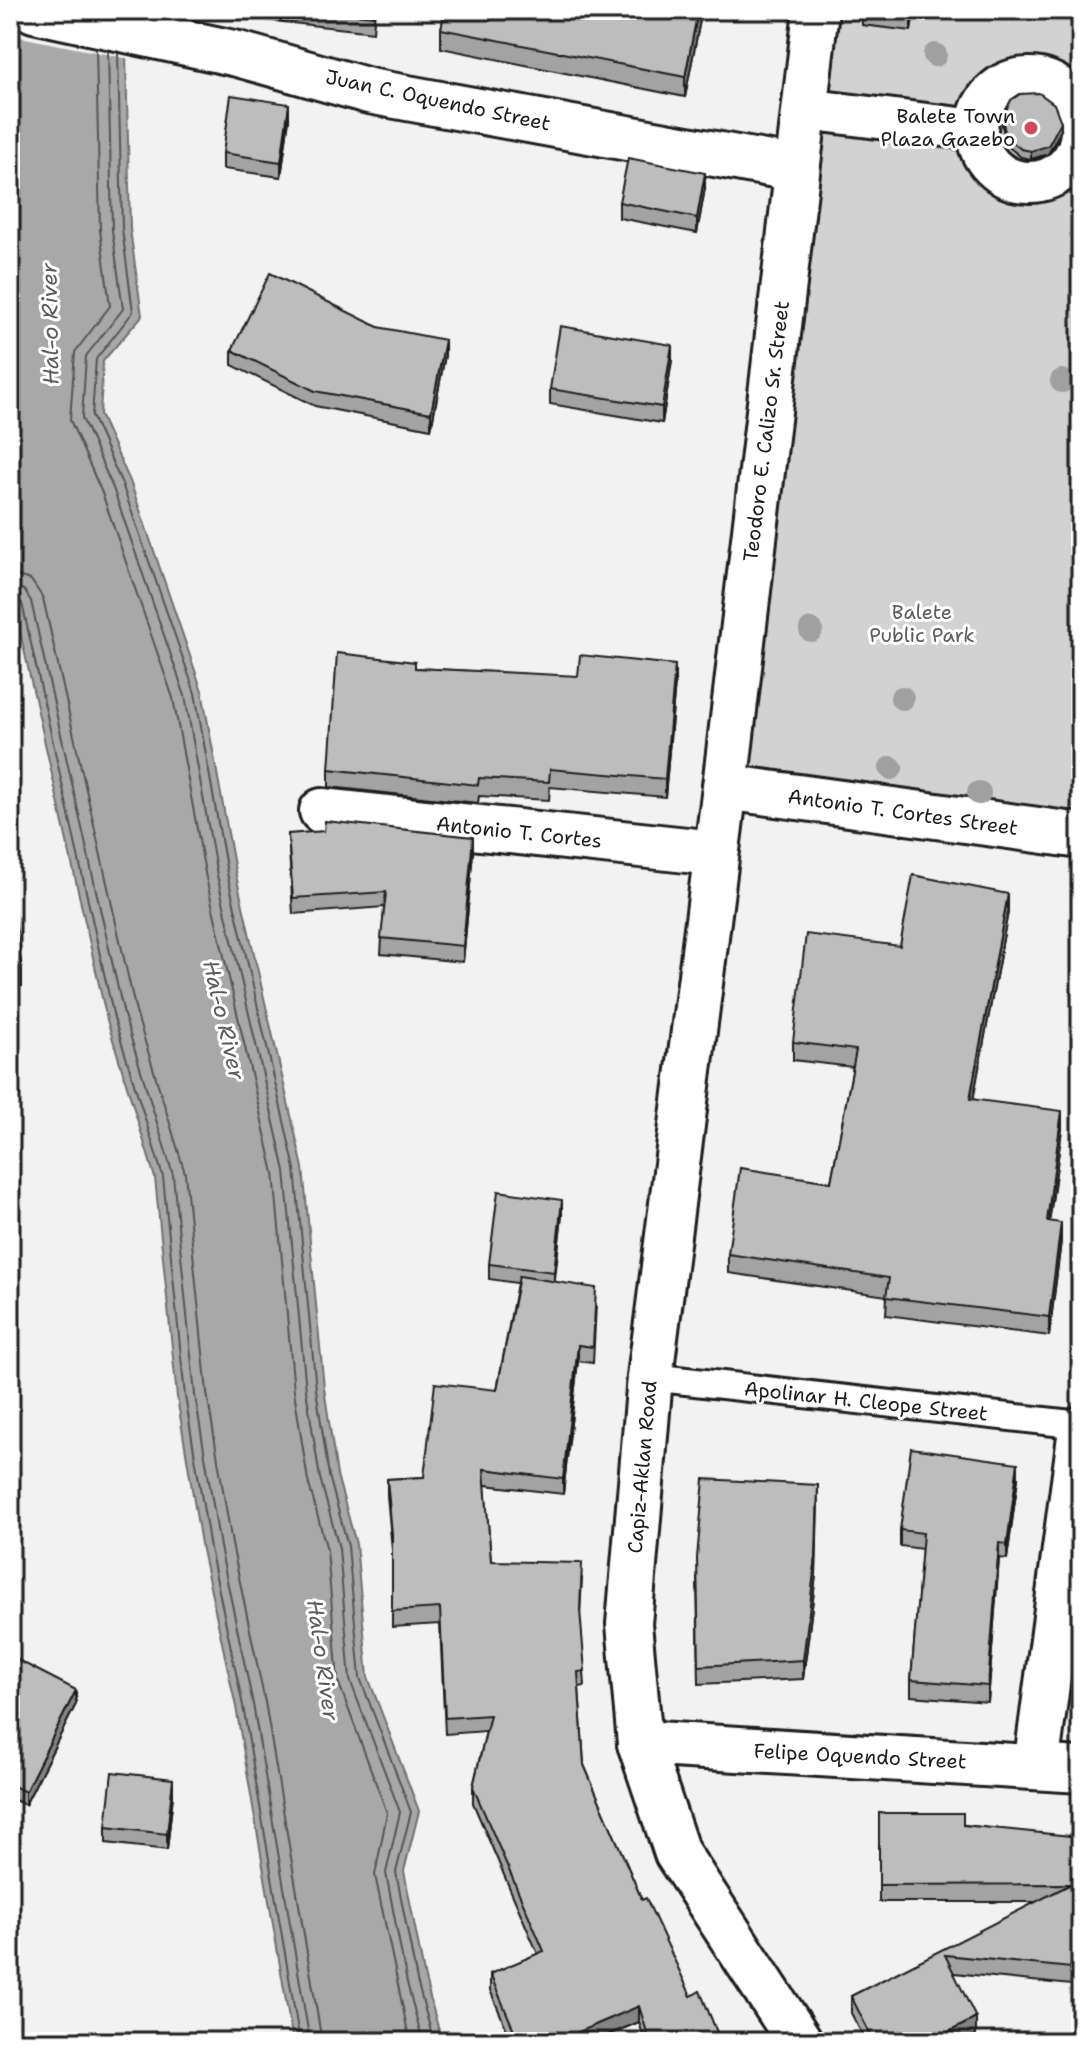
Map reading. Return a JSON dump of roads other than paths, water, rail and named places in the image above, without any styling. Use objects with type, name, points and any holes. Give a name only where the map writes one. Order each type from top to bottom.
[{"type":"street","name":"Juan C. Oquendo Street","points":[[34,10],[238,54],[369,91],[797,169]]},
{"type":"street","name":"Teodoro E. Calizo Sr. Street","points":[[715,853],[816,10]]},
{"type":"street","points":[[1036,77],[1052,82],[1076,106],[1081,124],[1081,143],[1067,167],[1055,175],[1024,182],[996,172],[985,159],[976,130],[980,109],[989,95],[1019,78],[1036,77]]},
{"type":"street","points":[[805,109],[976,130]]},
{"type":"street","name":"Antonio T. Cortes Street","points":[[725,787],[1081,836]]},
{"type":"street","name":"Antonio T. Cortes","points":[[322,811],[715,853]]},
{"type":"street","name":"Capiz-Aklan Road","points":[[715,853],[650,1377],[629,1624],[640,1743],[677,1853],[800,2042]]},
{"type":"street","points":[[1036,1767],[1081,1427]]},
{"type":"street","name":"Felipe Oquendo Street","points":[[640,1743],[1081,1770]]},
{"type":"lane","name":"Apolinar H. Cleope Street","points":[[650,1377],[1081,1427]]},
{"type":"water","name":"Hal-o River","points":[[10,10],[125,10],[130,229],[142,316],[103,361],[100,415],[130,481],[202,691],[235,871],[303,1168],[324,1388],[337,1475],[356,1544],[368,1677],[419,1811],[404,1871],[425,1979],[442,2042],[293,2042],[236,1707],[202,1550],[177,1397],[155,1178],[107,1020],[10,587]]},
{"type":"place","name":"Balete Town Plaza Gazebo","points":[[1031,128]]},
{"type":"park label","name":"Balete Public Park","points":[[922,624]]}]
